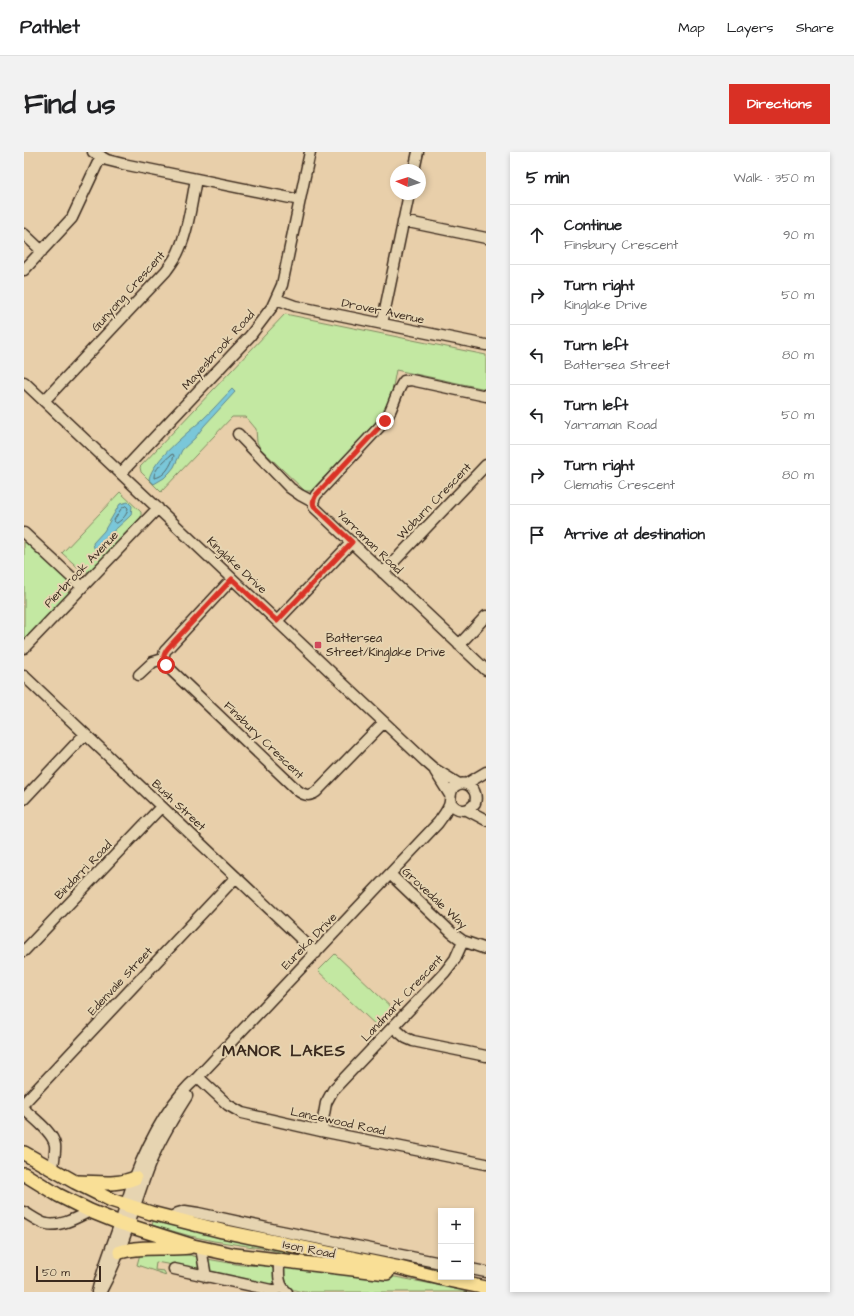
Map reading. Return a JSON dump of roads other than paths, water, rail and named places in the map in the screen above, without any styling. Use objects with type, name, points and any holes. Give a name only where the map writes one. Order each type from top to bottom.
[{"type":"main road","name":"Ison Road","points":[[24,1153],[110,1200],[170,1218],[222,1231],[396,1267],[438,1278]]},
{"type":"main road","name":"Ison Road","points":[[24,1174],[90,1211],[197,1247],[235,1255],[438,1279]]},
{"type":"main road","points":[[75,1182],[114,1184],[126,1182],[135,1178]]},
{"type":"main road","points":[[120,1252],[130,1249],[175,1249],[197,1247]]},
{"type":"main road","name":"Ison Road","points":[[448,1280],[486,1288]]},
{"type":"street","name":"Mayesbrook Road","points":[[121,473],[250,336],[276,299],[282,286],[310,152]]},
{"type":"street","points":[[415,164],[418,152]]},
{"type":"street","points":[[24,270],[72,218],[97,154],[107,160],[123,164],[300,200]]},
{"type":"street","name":"Gunyong Crescent","points":[[44,401],[166,272],[180,248],[196,179]]},
{"type":"street","points":[[382,324],[408,200]]},
{"type":"street","points":[[403,221],[486,238]]},
{"type":"street","points":[[24,234],[42,250]]},
{"type":"street","name":"Drover Avenue","points":[[276,299],[295,306],[486,345]]},
{"type":"street","points":[[313,502],[316,495],[385,421],[391,412],[404,381],[411,380],[486,396]]},
{"type":"street","name":"Kinglake Drive","points":[[24,382],[432,768],[450,798]]},
{"type":"street","name":"Yarraman Road","points":[[238,434],[290,488],[313,502],[314,506],[486,670]]},
{"type":"street","name":"Woburn Crescent","points":[[383,573],[486,465]]},
{"type":"street","name":"Pierbrook Avenue","points":[[24,648],[158,508]]},
{"type":"street","points":[[24,533],[82,588]]},
{"type":"street","points":[[277,621],[352,542]]},
{"type":"street","points":[[139,675],[149,664],[163,659],[165,651],[232,579]]},
{"type":"street","points":[[459,645],[486,616]]},
{"type":"street","name":"Finsbury Crescent","points":[[163,659],[166,665],[175,674],[297,790],[304,794],[310,795],[320,790],[384,722]]},
{"type":"street","name":"Bush Street","points":[[24,676],[316,953]]},
{"type":"street","points":[[24,799],[85,734]]},
{"type":"street","name":"Kinglake Drive","points":[[432,768],[462,784]]},
{"type":"street","points":[[486,773],[453,788],[450,798],[456,808],[486,820]]},
{"type":"street","points":[[464,810],[473,806],[486,773]]},
{"type":"street","points":[[462,784],[472,787],[486,815]]},
{"type":"street","name":"Eureka Drive","points":[[125,1224],[135,1178],[147,1148],[166,1115],[187,1087],[438,823],[450,798]]},
{"type":"street","name":"Bindarri Road","points":[[24,951],[161,806]]},
{"type":"street","name":"Eureka Drive","points":[[438,823],[464,810]]},
{"type":"street","name":"Grovedale Way","points":[[390,874],[444,926],[463,941],[486,949]]},
{"type":"street","name":"Edenvale Street","points":[[24,1103],[236,877]]},
{"type":"street","name":"Landmark Crescent","points":[[321,1131],[326,1103],[333,1090],[451,965],[463,941]]},
{"type":"street","points":[[393,1027],[406,1038],[413,1041],[486,1056]]},
{"type":"street","name":"Eureka Drive","points":[[130,1206],[158,1146],[198,1077]]},
{"type":"street","name":"Lancewood Road","points":[[198,1077],[236,1111],[251,1116],[486,1164]]},
{"type":"street","points":[[24,1109],[49,1132],[54,1140],[53,1170]]},
{"type":"street","points":[[24,1212],[46,1224],[56,1224],[79,1217],[90,1211]]},
{"type":"street","name":"Ison Road","points":[[170,1218],[185,1211],[198,1213],[438,1262]]},
{"type":"street","points":[[101,1292],[120,1252],[125,1224]]},
{"type":"street","points":[[97,1292],[107,1257],[125,1224]]},
{"type":"street","points":[[197,1247],[206,1277]]},
{"type":"street","name":"Ison Road","points":[[174,1269],[271,1290],[284,1290],[279,1277],[279,1260]]},
{"type":"street","points":[[474,1270],[486,1272]]},
{"type":"water","points":[[232,389],[235,392],[195,438],[182,450],[170,472],[154,484],[149,479],[164,455],[206,416]]},
{"type":"water","points":[[128,502],[132,506],[131,515],[107,537],[97,549],[94,548],[93,543],[104,531],[120,504]]},
{"type":"place","name":"Battersea Street/Kinglake Drive","points":[[318,645]]},
{"type":"district","name":"MANOR LAKES","points":[[284,1050]]}]
